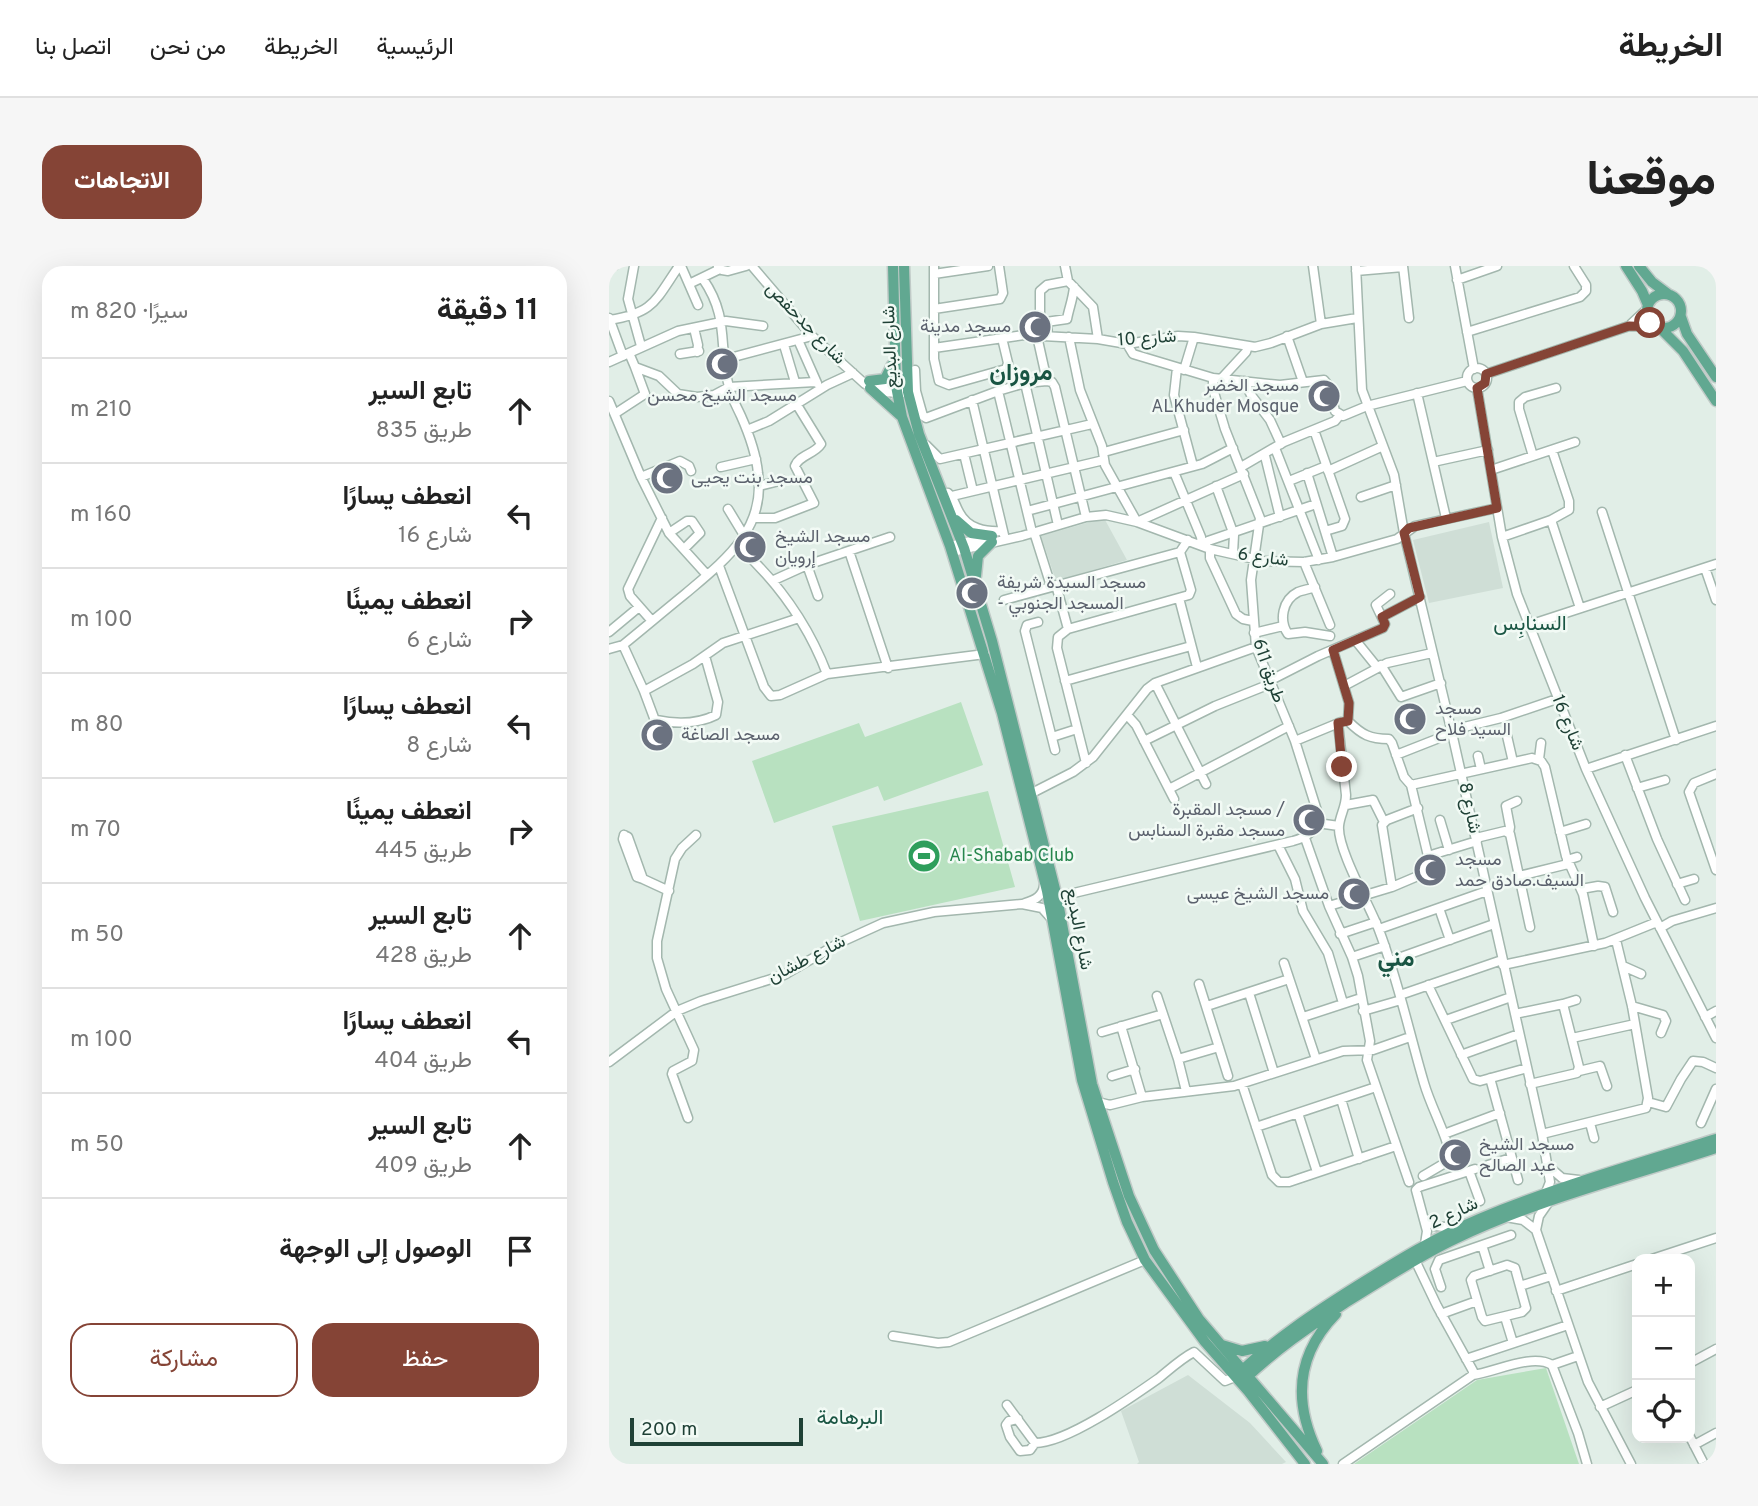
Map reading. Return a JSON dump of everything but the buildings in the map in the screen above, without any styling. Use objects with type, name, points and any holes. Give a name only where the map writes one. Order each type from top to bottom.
[{"type":"main road","name":"شارع البديع","points":[[893,266],[894,358],[902,389],[976,584],[1057,897],[1083,1043],[1098,1102],[1132,1205],[1154,1250],[1181,1293],[1305,1464]]},
{"type":"main road","name":"شارع البديع","points":[[904,266],[902,417],[932,491],[985,654],[1043,876],[1086,1098],[1127,1222],[1145,1259],[1205,1342],[1324,1464]]},
{"type":"main road","points":[[1626,266],[1642,291],[1650,323],[1683,351],[1716,401]]},
{"type":"main road","points":[[1639,266],[1652,282],[1677,300],[1681,306],[1681,317],[1687,334],[1716,377]]},
{"type":"main road","points":[[1647,308],[1654,297],[1668,294]]},
{"type":"main road","points":[[1658,328],[1673,327],[1681,317]]},
{"type":"main road","points":[[867,383],[885,379],[894,358]]},
{"type":"main road","points":[[867,383],[902,417]]},
{"type":"main road","points":[[952,516],[967,531],[992,539],[978,556],[976,584]]},
{"type":"main road","name":"شارع 2","points":[[1241,1376],[1348,1302],[1415,1260],[1457,1238],[1585,1180],[1716,1139]]},
{"type":"main road","name":"شارع 2","points":[[1241,1376],[1269,1345],[1344,1294],[1425,1244],[1458,1228],[1716,1148]]},
{"type":"main road","points":[[1324,1464],[1304,1417],[1303,1377],[1314,1342],[1348,1302]]},
{"type":"main road","points":[[1221,1345],[1242,1351],[1269,1345]]},
{"type":"street","points":[[609,268],[614,266]]},
{"type":"street","points":[[634,266],[628,293],[641,346]]},
{"type":"street","points":[[616,414],[645,394],[635,367],[626,355],[609,319],[632,316],[655,301],[680,266],[698,305]]},
{"type":"street","points":[[689,284],[703,279],[719,268],[728,271],[746,266]]},
{"type":"street","name":"شارع جدحفص","points":[[752,266],[812,336],[850,371],[867,383],[902,389]]},
{"type":"street","points":[[988,266],[934,270],[934,348],[939,382],[949,386],[1006,369],[1008,363],[1002,338]]},
{"type":"street","points":[[934,309],[1000,299],[1003,293],[999,266]]},
{"type":"street","points":[[1065,266],[1071,284],[1072,305],[1067,319],[1046,321],[1039,318],[1040,291],[1047,285],[1071,284],[1093,307],[1098,339]]},
{"type":"street","points":[[1313,266],[1321,324]]},
{"type":"street","points":[[1367,406],[1360,379],[1356,269],[1403,266],[1409,318]]},
{"type":"street","points":[[1455,266],[1474,369]]},
{"type":"street","points":[[1457,280],[1497,266]]},
{"type":"street","points":[[1467,332],[1580,296],[1586,291],[1586,285],[1574,266]]},
{"type":"street","points":[[609,649],[623,645],[719,566],[739,546],[754,518],[759,486],[756,459],[729,387],[723,321],[713,295],[703,279]]},
{"type":"street","points":[[1629,326],[1647,308]]},
{"type":"street","name":"شارع 10","points":[[934,348],[1037,336],[1098,339],[1128,344],[1194,337],[1262,346],[1321,324],[1357,318]]},
{"type":"street","points":[[609,362],[641,346],[723,321],[763,326]]},
{"type":"street","points":[[1046,321],[1048,336]]},
{"type":"street","points":[[1486,374],[1629,326],[1658,328]]},
{"type":"street","points":[[680,354],[700,351],[694,328]]},
{"type":"street","points":[[726,359],[812,336]]},
{"type":"street","points":[[1037,336],[1047,381]]},
{"type":"street","points":[[1287,336],[1306,381]]},
{"type":"street","points":[[1069,337],[1073,363],[1092,424],[1116,486],[1136,522],[1216,486],[1278,446],[1343,415],[1367,406],[1467,380]]},
{"type":"street","points":[[1193,466],[1174,392],[1194,337]]},
{"type":"street","points":[[798,340],[815,383]]},
{"type":"street","points":[[1128,344],[1129,351],[1133,354],[1218,378],[1280,385],[1320,380],[1327,382],[1335,411],[1343,415]]},
{"type":"street","points":[[784,345],[795,382]]},
{"type":"street","points":[[1218,378],[1246,352],[1248,346]]},
{"type":"street","points":[[635,367],[659,376],[680,394],[708,397],[729,387],[795,382],[831,383]]},
{"type":"street","points":[[1474,369],[1480,369],[1486,374],[1485,383],[1477,388],[1467,380],[1468,374],[1474,369]]},
{"type":"street","points":[[915,370],[916,391],[925,418],[1025,383],[1047,381],[1055,385],[1086,517]]},
{"type":"street","points":[[747,430],[797,405],[850,371]]},
{"type":"street","name":"طريق 611","points":[[1218,378],[1216,397],[1261,522],[1251,580],[1256,647],[1295,741],[1318,814],[1317,823]]},
{"type":"street","points":[[1244,381],[1270,420],[1289,481],[1319,560]]},
{"type":"street","points":[[1025,383],[1058,525]]},
{"type":"street","name":"شارع 16","points":[[1477,388],[1502,537],[1517,594],[1586,769],[1658,925],[1716,1038]]},
{"type":"street","points":[[1533,456],[1519,402],[1525,397],[1556,388]]},
{"type":"street","points":[[998,391],[1032,532],[1068,629]]},
{"type":"street","points":[[1417,393],[1446,518]]},
{"type":"street","points":[[1314,397],[1321,401],[1332,400]]},
{"type":"street","points":[[941,487],[952,496],[961,516],[969,524],[983,530],[1003,533],[972,400]]},
{"type":"street","points":[[609,401],[641,477],[669,533],[707,575]]},
{"type":"street","points":[[754,518],[775,518],[814,503],[795,466],[798,460],[821,444],[797,405]]},
{"type":"street","name":"شارع 8","points":[[1367,406],[1396,485],[1404,533],[1462,774],[1542,1134],[1551,1182],[1536,1230]]},
{"type":"street","points":[[922,439],[940,459],[1092,424]]},
{"type":"street","points":[[952,496],[1074,467],[1184,430]]},
{"type":"street","points":[[1314,430],[1345,519],[1342,526],[1325,531]]},
{"type":"street","points":[[1491,470],[1575,442]]},
{"type":"street","points":[[1289,481],[1383,446]]},
{"type":"street","points":[[1027,511],[1205,463],[1233,448]]},
{"type":"street","points":[[1433,462],[1488,450]]},
{"type":"street","points":[[1502,537],[1567,513],[1570,504],[1552,450]]},
{"type":"street","points":[[964,454],[973,491]]},
{"type":"street","points":[[1265,456],[1280,517]]},
{"type":"street","points":[[721,467],[756,459]]},
{"type":"street","points":[[641,477],[680,461],[689,466],[691,471]]},
{"type":"street","points":[[1174,472],[1236,614],[1253,621]]},
{"type":"street","points":[[1307,473],[1333,557]]},
{"type":"street","points":[[759,486],[783,480]]},
{"type":"street","points":[[1361,497],[1396,485]]},
{"type":"street","points":[[1216,486],[1233,532],[1233,553]]},
{"type":"street","points":[[1205,547],[1207,541],[1316,504]]},
{"type":"street","name":"شارع 6","points":[[951,549],[1032,532],[1086,517],[1105,515],[1136,522],[1205,547],[1255,559],[1284,563],[1304,562],[1333,557],[1397,539],[1415,526],[1497,508]]},
{"type":"street","points":[[729,509],[745,537]]},
{"type":"street","points":[[1602,512],[1676,740]]},
{"type":"street","points":[[652,621],[628,592],[628,586],[662,518]]},
{"type":"street","points":[[1551,520],[1580,608]]},
{"type":"street","points":[[669,533],[687,521],[692,521],[700,533],[684,549]]},
{"type":"street","name":"شارع 6","points":[[992,539],[1003,533],[1032,532]]},
{"type":"street","points":[[773,580],[807,565],[890,537]]},
{"type":"street","points":[[1086,763],[1056,645],[1060,634],[1068,629],[1179,598],[1191,592],[1177,552],[1183,538]]},
{"type":"street","points":[[739,546],[773,580],[817,646],[827,674]]},
{"type":"street","points":[[849,551],[888,668]]},
{"type":"street","points":[[1004,600],[1177,552]]},
{"type":"street","points":[[1304,562],[1330,625]]},
{"type":"street","points":[[1529,625],[1716,564]]},
{"type":"street","points":[[807,565],[818,596]]},
{"type":"street","points":[[719,566],[764,687],[771,696],[780,695],[827,674],[985,654]]},
{"type":"street","points":[[1705,568],[1716,600]]},
{"type":"street","points":[[1315,587],[1294,594],[1283,612],[1283,626],[1288,634],[1305,632],[1328,636],[1349,703],[1348,721],[1369,738],[1389,739],[1403,777],[1411,785],[1428,856],[1426,873],[1392,887],[1329,906]]},
{"type":"street","points":[[1144,741],[1332,650],[1376,632],[1385,625],[1377,603],[1390,594]]},
{"type":"street","points":[[1382,617],[1420,597]]},
{"type":"street","points":[[1179,598],[1197,667]]},
{"type":"street","points":[[609,632],[639,607]]},
{"type":"street","points":[[644,691],[723,643],[799,618]]},
{"type":"street","points":[[1038,622],[1027,625],[1024,631],[1055,750]]},
{"type":"street","points":[[1254,633],[1283,626]]},
{"type":"street","points":[[1356,640],[1401,697],[1441,683]]},
{"type":"street","points":[[623,645],[663,742]]},
{"type":"street","points":[[1065,681],[1191,646]]},
{"type":"street","points":[[1032,793],[1086,763],[1155,683],[1256,647]]},
{"type":"street","points":[[1344,685],[1379,666],[1432,653]]},
{"type":"street","points":[[656,720],[697,721],[716,715],[718,702],[705,656]]},
{"type":"street","points":[[1155,683],[1206,784]]},
{"type":"street","points":[[1396,755],[1452,731],[1512,715],[1557,699]]},
{"type":"street","points":[[1127,715],[1134,723],[1174,799]]},
{"type":"street","points":[[1295,741],[1348,721]]},
{"type":"street","points":[[1338,723],[1346,805],[1339,826],[1351,867],[1385,946],[1427,1095],[1450,1153],[1448,1159],[1423,1176]]},
{"type":"street","points":[[1169,789],[1289,726]]},
{"type":"street","points":[[1586,769],[1716,726]]},
{"type":"street","points":[[1052,737],[1077,729]]},
{"type":"street","points":[[1507,736],[1513,762]]},
{"type":"street","points":[[1541,743],[1539,759],[1545,767],[1567,862],[1581,889],[1594,946]]},
{"type":"street","points":[[1625,755],[1685,900]]},
{"type":"street","points":[[1478,756],[1481,769]]},
{"type":"street","points":[[1411,785],[1532,758],[1539,759]]},
{"type":"street","points":[[1716,774],[1694,783],[1689,792],[1716,870]]},
{"type":"street","points":[[1637,788],[1665,780]]},
{"type":"street","points":[[1552,797],[1563,794]]},
{"type":"street","points":[[1346,805],[1373,800],[1384,822],[1382,828],[1392,887]]},
{"type":"street","points":[[1517,800],[1506,806],[1509,833],[1530,927]]},
{"type":"street","points":[[1384,822],[1418,808]]},
{"type":"street","points":[[1440,820],[1449,850]]},
{"type":"street","points":[[1057,897],[1305,838],[1317,823],[1339,826]]},
{"type":"street","points":[[1560,832],[1586,824]]},
{"type":"street","points":[[1428,856],[1504,831],[1509,833]]},
{"type":"street","points":[[643,880],[628,837],[624,835],[623,839],[637,877],[643,880],[669,891]]},
{"type":"street","points":[[688,1118],[672,1074],[692,1060],[694,1050],[666,989],[657,958],[657,941],[675,859],[696,835]]},
{"type":"street","points":[[1305,838],[1358,976],[1370,1041],[1367,1060],[1409,1182]]},
{"type":"street","points":[[1278,845],[1295,879],[1303,911],[1328,953],[1343,1003]]},
{"type":"street","points":[[1519,876],[1577,857]]},
{"type":"street","points":[[1022,904],[1041,895],[1044,887],[1043,876]]},
{"type":"street","points":[[1677,884],[1694,879]]},
{"type":"street","points":[[1581,889],[1605,887],[1613,912]]},
{"type":"street","points":[[1340,934],[1439,908],[1487,891]]},
{"type":"street","points":[[1022,904],[1042,908],[1052,920]]},
{"type":"street","name":"شارع طشان","points":[[609,1062],[677,1011],[784,975],[839,943],[883,923],[944,911],[1022,904]]},
{"type":"street","points":[[1439,908],[1450,940]]},
{"type":"street","points":[[1363,1012],[1429,985],[1503,963],[1594,946],[1716,908]]},
{"type":"street","points":[[1390,961],[1494,924]]},
{"type":"street","points":[[1542,1134],[1646,1108],[1648,1102],[1632,1006],[1616,940]]},
{"type":"street","points":[[1352,957],[1385,946]]},
{"type":"street","points":[[1284,963],[1316,1059]]},
{"type":"street","points":[[1623,967],[1641,974]]},
{"type":"street","points":[[1206,1006],[1289,979]]},
{"type":"street","points":[[1199,984],[1228,1076]]},
{"type":"street","points":[[1429,985],[1471,1077],[1476,1082],[1527,1068]]},
{"type":"street","points":[[1249,993],[1274,1073]]},
{"type":"street","points":[[1157,996],[1186,1091]]},
{"type":"street","points":[[1303,1017],[1361,998]]},
{"type":"street","points":[[1446,1020],[1511,998]]},
{"type":"street","points":[[1515,1013],[1576,1000]]},
{"type":"street","points":[[1563,1004],[1579,1071]]},
{"type":"street","points":[[1632,1006],[1665,1017],[1661,1033]]},
{"type":"street","points":[[1705,1017],[1716,1011]]},
{"type":"street","points":[[1102,1032],[1163,1014]]},
{"type":"street","points":[[1572,1038],[1635,1024]]},
{"type":"street","points":[[1121,1026],[1142,1097]]},
{"type":"street","points":[[1461,1055],[1519,1034]]},
{"type":"street","points":[[1098,1102],[1116,1104],[1142,1097],[1242,1084],[1348,1049],[1367,1051],[1410,1037]]},
{"type":"street","points":[[1178,1059],[1219,1047]]},
{"type":"street","points":[[1648,1102],[1666,1107],[1693,1061],[1716,1068]]},
{"type":"street","points":[[1530,1084],[1601,1066],[1608,1086]]},
{"type":"street","points":[[1112,1076],[1135,1069]]},
{"type":"street","points":[[1490,1078],[1518,1180]]},
{"type":"street","points":[[1242,1084],[1275,1179],[1284,1183],[1396,1146]]},
{"type":"street","points":[[1256,1127],[1375,1087]]},
{"type":"street","points":[[1702,1123],[1716,1088]]},
{"type":"street","points":[[1341,1098],[1359,1158]]},
{"type":"street","points":[[1108,1132],[1109,1114],[1116,1104]]},
{"type":"street","points":[[1298,1113],[1317,1172]]},
{"type":"street","points":[[1444,1134],[1500,1113]]},
{"type":"street","points":[[1590,1123],[1594,1138]]},
{"type":"street","points":[[1488,1165],[1511,1157]]},
{"type":"street","points":[[1548,1166],[1562,1178],[1585,1180]]},
{"type":"street","points":[[1425,1244],[1427,1231],[1416,1190],[1419,1187],[1472,1170],[1480,1200]]},
{"type":"street","points":[[1507,1217],[1523,1220],[1536,1230],[1578,1356],[1601,1409],[1631,1464]]},
{"type":"street","points":[[1424,1218],[1435,1226],[1458,1228]]},
{"type":"street","points":[[1441,1287],[1435,1269],[1437,1261],[1511,1236]]},
{"type":"street","points":[[1667,1254],[1716,1238]]},
{"type":"street","points":[[1482,1245],[1490,1271]]},
{"type":"street","points":[[893,1336],[938,1343],[949,1342],[1145,1259]]},
{"type":"street","points":[[1415,1260],[1473,1375]]},
{"type":"street","points":[[1512,1265],[1520,1286],[1526,1308],[1522,1312],[1485,1321],[1471,1280],[1474,1276],[1512,1265]]},
{"type":"street","points":[[1556,1291],[1632,1266]]},
{"type":"street","points":[[1520,1286],[1551,1276]]},
{"type":"street","points":[[1441,1314],[1477,1301]]},
{"type":"street","points":[[1506,1317],[1513,1343]]},
{"type":"street","points":[[1466,1359],[1568,1325]]},
{"type":"street","points":[[1695,1360],[1716,1349]]},
{"type":"street","points":[[1018,1419],[1009,1421],[1006,1425],[1010,1437],[1020,1451],[1030,1450],[1035,1443],[1052,1441],[1106,1412],[1194,1352],[1225,1381],[1241,1376]]},
{"type":"street","points":[[1552,1365],[1578,1356]]},
{"type":"street","points":[[1343,1464],[1473,1375],[1529,1361],[1552,1365],[1587,1464]]},
{"type":"street","points":[[1601,1409],[1632,1393]]},
{"type":"street","points":[[1007,1405],[1035,1443]]},
{"type":"street","points":[[1695,1440],[1716,1433]]},
{"type":"street","points":[[1693,1443],[1704,1464]]},
{"type":"shaded area","points":[[1104,518],[1127,560],[1056,581],[1041,536]]},
{"type":"shaded area","points":[[1489,522],[1503,588],[1429,603],[1413,540]]},
{"type":"shaded area","points":[[1188,1375],[1250,1423],[1286,1462],[1137,1464],[1139,1462],[1121,1411]]},
{"type":"green space","points":[[961,702],[983,765],[884,801],[878,786],[774,823],[752,761],[859,723],[865,737]]},
{"type":"green space","name":"Al-Shabab Club","points":[[988,791],[1015,887],[860,921],[832,826]]},
{"type":"green space","points":[[1546,1368],[1579,1464],[1354,1464],[1477,1380]]},
{"type":"place","name":"مسجد مدينة","points":[[1035,327]]},
{"type":"place","name":"مسجد الشيخ محسن","points":[[722,364]]},
{"type":"place","name":"مسجد الخضر ALKhuder Mosque","points":[[1324,396]]},
{"type":"place","name":"مسجد بنت يحيى","points":[[667,478]]},
{"type":"place","name":"مسجد الشيخ إرويان","points":[[750,547]]},
{"type":"place","name":"مسجد السيدة شريفة - المسجد الجنوبي","points":[[972,593]]},
{"type":"place","name":"مسجد السيد فلاح","points":[[1410,719]]},
{"type":"place","name":"مسجد الصاغة","points":[[657,735]]},
{"type":"place","name":"مسجد المقبرة / مسجد مقبرة السنابس","points":[[1309,820]]},
{"type":"place","name":"Al-Shabab Club","points":[[924,856]]},
{"type":"place","name":"مسجد السيف.صادق حمد","points":[[1430,870]]},
{"type":"place","name":"مسجد الشيخ عيسى","points":[[1354,894]]},
{"type":"place","name":"مسجد الشيخ عبد الصالح","points":[[1455,1155]]},
{"type":"district","name":"مروزان","points":[[1021,374]]},
{"type":"district","name":"السنابِس","points":[[1530,624]]},
{"type":"district","name":"مني","points":[[1396,960]]},
{"type":"district","name":"البرهامة","points":[[850,1418]]},
{"type":"route","points":[[1342,767],[1338,723],[1348,721],[1349,703],[1333,650],[1383,628],[1385,624],[1382,617],[1420,597],[1404,533],[1409,528],[1497,508],[1477,388],[1485,383],[1486,374],[1629,326],[1638,324],[1655,327],[1650,323]]}]
